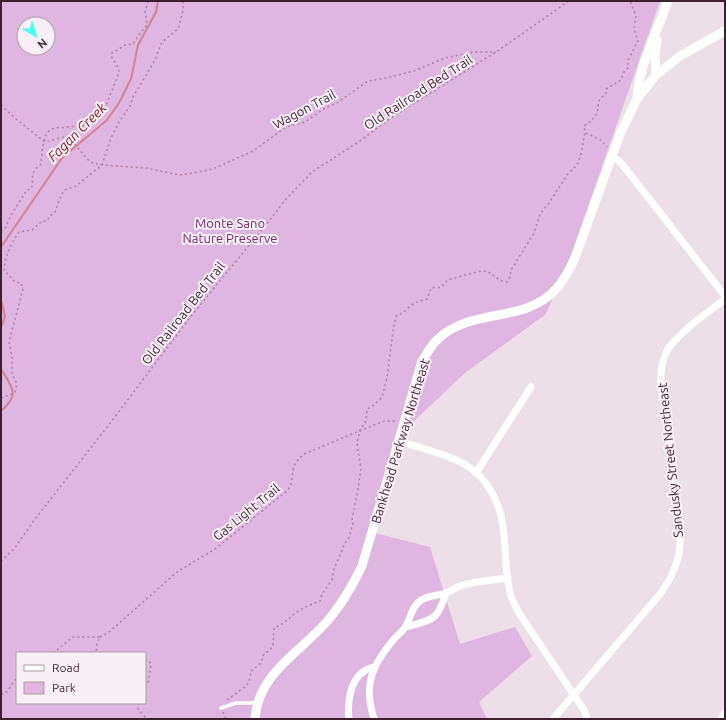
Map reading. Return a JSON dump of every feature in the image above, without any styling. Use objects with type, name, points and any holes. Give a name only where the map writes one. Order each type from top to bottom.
[{"type":"street","points":[[637,99],[638,88],[645,63],[668,1]]},
{"type":"street","points":[[656,75],[656,50],[660,25]]},
{"type":"street","name":"Bankhead Parkway Northeast","points":[[255,719],[258,703],[266,684],[274,673],[325,624],[351,589],[362,566],[422,361],[437,339],[446,332],[468,322],[510,314],[529,308],[557,289],[567,274],[576,255],[620,134],[637,99],[656,75],[675,60],[725,31]]},
{"type":"street","points":[[656,50],[661,58],[666,61],[675,60]]},
{"type":"street","points":[[645,63],[650,72],[656,75]]},
{"type":"street","points":[[612,156],[622,164],[725,297]]},
{"type":"street","name":"Sandusky Street Northeast","points":[[552,719],[661,593],[674,572],[680,540],[670,438],[661,383],[661,371],[667,351],[674,340],[725,297]]},
{"type":"street","points":[[476,473],[531,387]]},
{"type":"street","points":[[399,441],[466,465],[487,485],[499,505],[504,534],[508,578],[512,596],[519,613],[574,694],[584,710],[587,719]]},
{"type":"street","points":[[374,719],[369,691],[370,678],[374,667],[383,653],[406,627],[414,607],[420,601],[428,597],[446,593],[459,586],[508,578]]},
{"type":"street","points":[[406,627],[428,622],[436,617],[443,604],[446,593]]},
{"type":"street","points":[[349,719],[349,697],[355,680],[366,670],[374,667]]},
{"type":"street","points":[[721,719],[725,713]]},
{"type":"lane","points":[[221,708],[236,704],[258,703]]},
{"type":"path","points":[[1,231],[5,229],[10,217],[27,190],[31,189],[34,184],[33,173],[41,164],[42,148],[45,142],[44,136],[54,128],[63,129],[68,126],[77,128],[102,115],[119,73],[119,68],[111,54],[125,45],[133,44],[138,35],[146,26],[147,19],[145,13],[148,1]]},
{"type":"path","points":[[1,398],[15,392],[17,384],[12,374],[12,356],[9,342],[23,289],[20,283],[15,282],[4,270],[5,260],[9,250],[19,232],[32,230],[42,222],[47,221],[55,212],[61,194],[65,190],[76,186],[102,165],[111,138],[155,60],[162,42],[178,29],[183,11],[183,1]]},
{"type":"path","name":"Old Railroad Bed Trail","points":[[1,561],[14,549],[35,519],[192,315],[274,216],[285,200],[312,172],[360,141],[392,117],[496,52],[569,1]]},
{"type":"path","name":"Wagon Trail","points":[[45,142],[64,137],[71,140],[90,162],[102,165],[146,168],[179,175],[193,173],[212,169],[253,151],[286,127],[305,122],[325,108],[337,103],[368,81],[414,71],[445,58],[474,52],[496,52]]},
{"type":"path","points":[[1,105],[45,142]]},
{"type":"path","points":[[585,132],[606,144],[607,149],[612,156]]},
{"type":"path","name":"Gas Light Trail","points":[[100,637],[108,633],[177,572],[215,549],[287,491],[291,484],[295,463],[304,454],[352,433],[385,422],[392,421],[404,423]]},
{"type":"path","points":[[53,652],[73,637],[100,637],[96,652]]},
{"type":"path","points":[[146,660],[151,664],[148,684],[146,685]]},
{"type":"path","points":[[1,694],[8,691],[16,679]]},
{"type":"path","points":[[139,704],[138,709],[147,719]]},
{"type":"path","points":[[221,708],[226,719]]},
{"type":"green space","name":"Monte Sano Nature Preserve","points":[[1,1],[660,1],[571,255],[546,314],[465,373],[398,436],[371,532],[430,547],[460,644],[515,627],[532,656],[479,702],[487,719],[1,719]]},
{"type":"waterway","name":"Fagan Creek","points":[[1,247],[62,158],[107,120],[119,103],[131,79],[138,45],[156,12],[158,1]]},
{"type":"waterway","name":"Fagan Creek","points":[[1,300],[5,316],[1,328]]},
{"type":"waterway","name":"Fagan Creek","points":[[1,369],[9,381],[13,391],[11,400],[1,411]]}]
